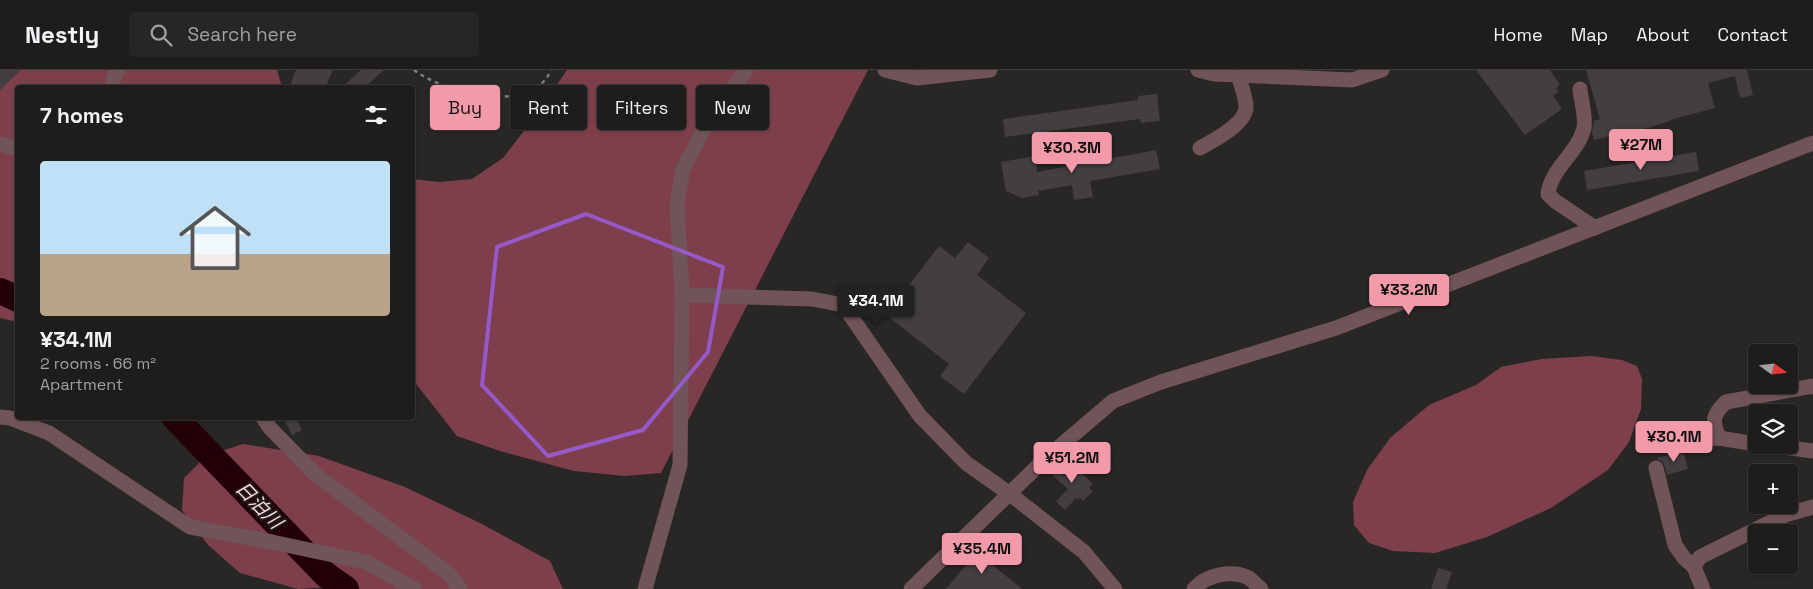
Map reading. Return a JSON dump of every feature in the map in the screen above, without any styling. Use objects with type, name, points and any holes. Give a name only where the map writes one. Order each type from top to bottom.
[{"type":"street","points":[[113,85],[118,70]]},
{"type":"street","points":[[646,589],[680,465],[682,295],[677,203],[684,169],[702,133],[746,70]]},
{"type":"street","points":[[885,70],[917,78],[990,70]]},
{"type":"street","points":[[1198,70],[1214,74],[1352,80],[1382,70]]},
{"type":"street","points":[[1200,148],[1222,137],[1242,117],[1246,107],[1238,75]]},
{"type":"street","points":[[1580,89],[1584,126],[1580,140],[1549,183],[1548,194],[1555,201],[1596,228]]},
{"type":"street","points":[[911,589],[1045,459],[1113,401],[1161,382],[1336,328],[1813,142]]},
{"type":"street","points":[[0,144],[15,148]]},
{"type":"street","points":[[682,295],[812,299],[843,305],[920,416],[966,463],[1010,494],[1084,552],[1115,589]]},
{"type":"street","points":[[1719,438],[1713,425],[1716,412],[1726,402],[1813,386]]},
{"type":"street","points":[[0,417],[15,420]]},
{"type":"street","points":[[15,420],[49,433],[190,527],[366,562],[414,589]]},
{"type":"street","points":[[265,420],[270,428],[315,474],[449,574],[460,589]]},
{"type":"street","points":[[1684,445],[1699,439],[1719,438],[1748,443]]},
{"type":"street","points":[[1798,449],[1813,451]]},
{"type":"street","points":[[1656,468],[1675,544],[1684,558],[1694,567],[1704,589]]},
{"type":"street","points":[[1694,567],[1700,557],[1785,515],[1813,507]]},
{"type":"street","points":[[1194,589],[1201,581],[1230,573],[1249,578],[1261,589]]},
{"type":"path","points":[[414,70],[424,78],[456,91],[487,97],[512,96],[535,88],[549,76],[551,70]]},
{"type":"highlighted area","points":[[586,214],[723,267],[708,352],[643,430],[548,456],[482,385],[497,247]]},
{"type":"shaded area","points":[[0,70],[277,70],[281,85],[15,85],[15,322],[0,318]]},
{"type":"shaded area","points":[[567,70],[868,70],[661,473],[624,476],[574,471],[500,451],[457,436],[415,383],[415,179],[439,182],[472,179],[503,158],[525,130],[587,130],[587,85],[557,85]]},
{"type":"shaded area","points":[[1591,356],[1622,360],[1637,366],[1642,379],[1641,409],[1629,442],[1608,470],[1551,508],[1487,537],[1435,553],[1393,551],[1369,543],[1354,525],[1353,502],[1367,470],[1390,438],[1429,405],[1476,385],[1501,367],[1542,359]]},
{"type":"shaded area","points":[[243,444],[319,456],[405,487],[480,523],[550,561],[563,589],[360,589],[345,586],[298,589],[240,573],[208,545],[182,510],[184,478],[206,456]]},
{"type":"building","points":[[0,70],[21,70],[0,90]]},
{"type":"building","points":[[296,70],[333,70],[326,85],[290,85]]},
{"type":"building","points":[[361,70],[384,70],[367,85],[344,85]]},
{"type":"building","points":[[1476,70],[1550,70],[1560,85],[1556,88],[1558,92],[1553,96],[1562,109],[1525,135]]},
{"type":"building","points":[[1586,70],[1747,70],[1753,95],[1740,98],[1735,76],[1708,83],[1715,108],[1644,129],[1594,140],[1592,132],[1594,121],[1600,119]]},
{"type":"building","points":[[1157,94],[1160,121],[1141,123],[1140,119],[1005,137],[1003,119],[1138,100],[1138,96]]},
{"type":"building","points":[[1156,150],[1160,169],[1090,181],[1093,197],[1074,200],[1072,185],[1038,191],[1039,195],[1022,198],[1006,191],[1001,162],[1035,156],[1037,172]]},
{"type":"building","points":[[1696,152],[1699,171],[1587,190],[1584,171]]},
{"type":"building","points":[[968,242],[989,258],[977,275],[1026,313],[964,394],[940,376],[949,364],[886,315],[939,246],[955,258]]},
{"type":"building","points":[[297,420],[302,430],[292,435],[285,421]]},
{"type":"building","points":[[1679,453],[1684,454],[1688,469],[1667,475],[1663,462],[1656,458]]},
{"type":"building","points":[[1067,459],[1093,484],[1089,488],[1093,491],[1083,501],[1080,498],[1078,500],[1076,498],[1065,510],[1056,501],[1068,489],[1052,475]]},
{"type":"building","points":[[982,546],[993,555],[988,561],[1022,589],[946,589]]},
{"type":"building","points":[[1438,568],[1452,572],[1446,589],[1431,589]]},
{"type":"waterway","name":"日泊川","points":[[0,291],[15,298]]},
{"type":"waterway","name":"日泊川","points":[[177,420],[326,575],[346,589]]}]
